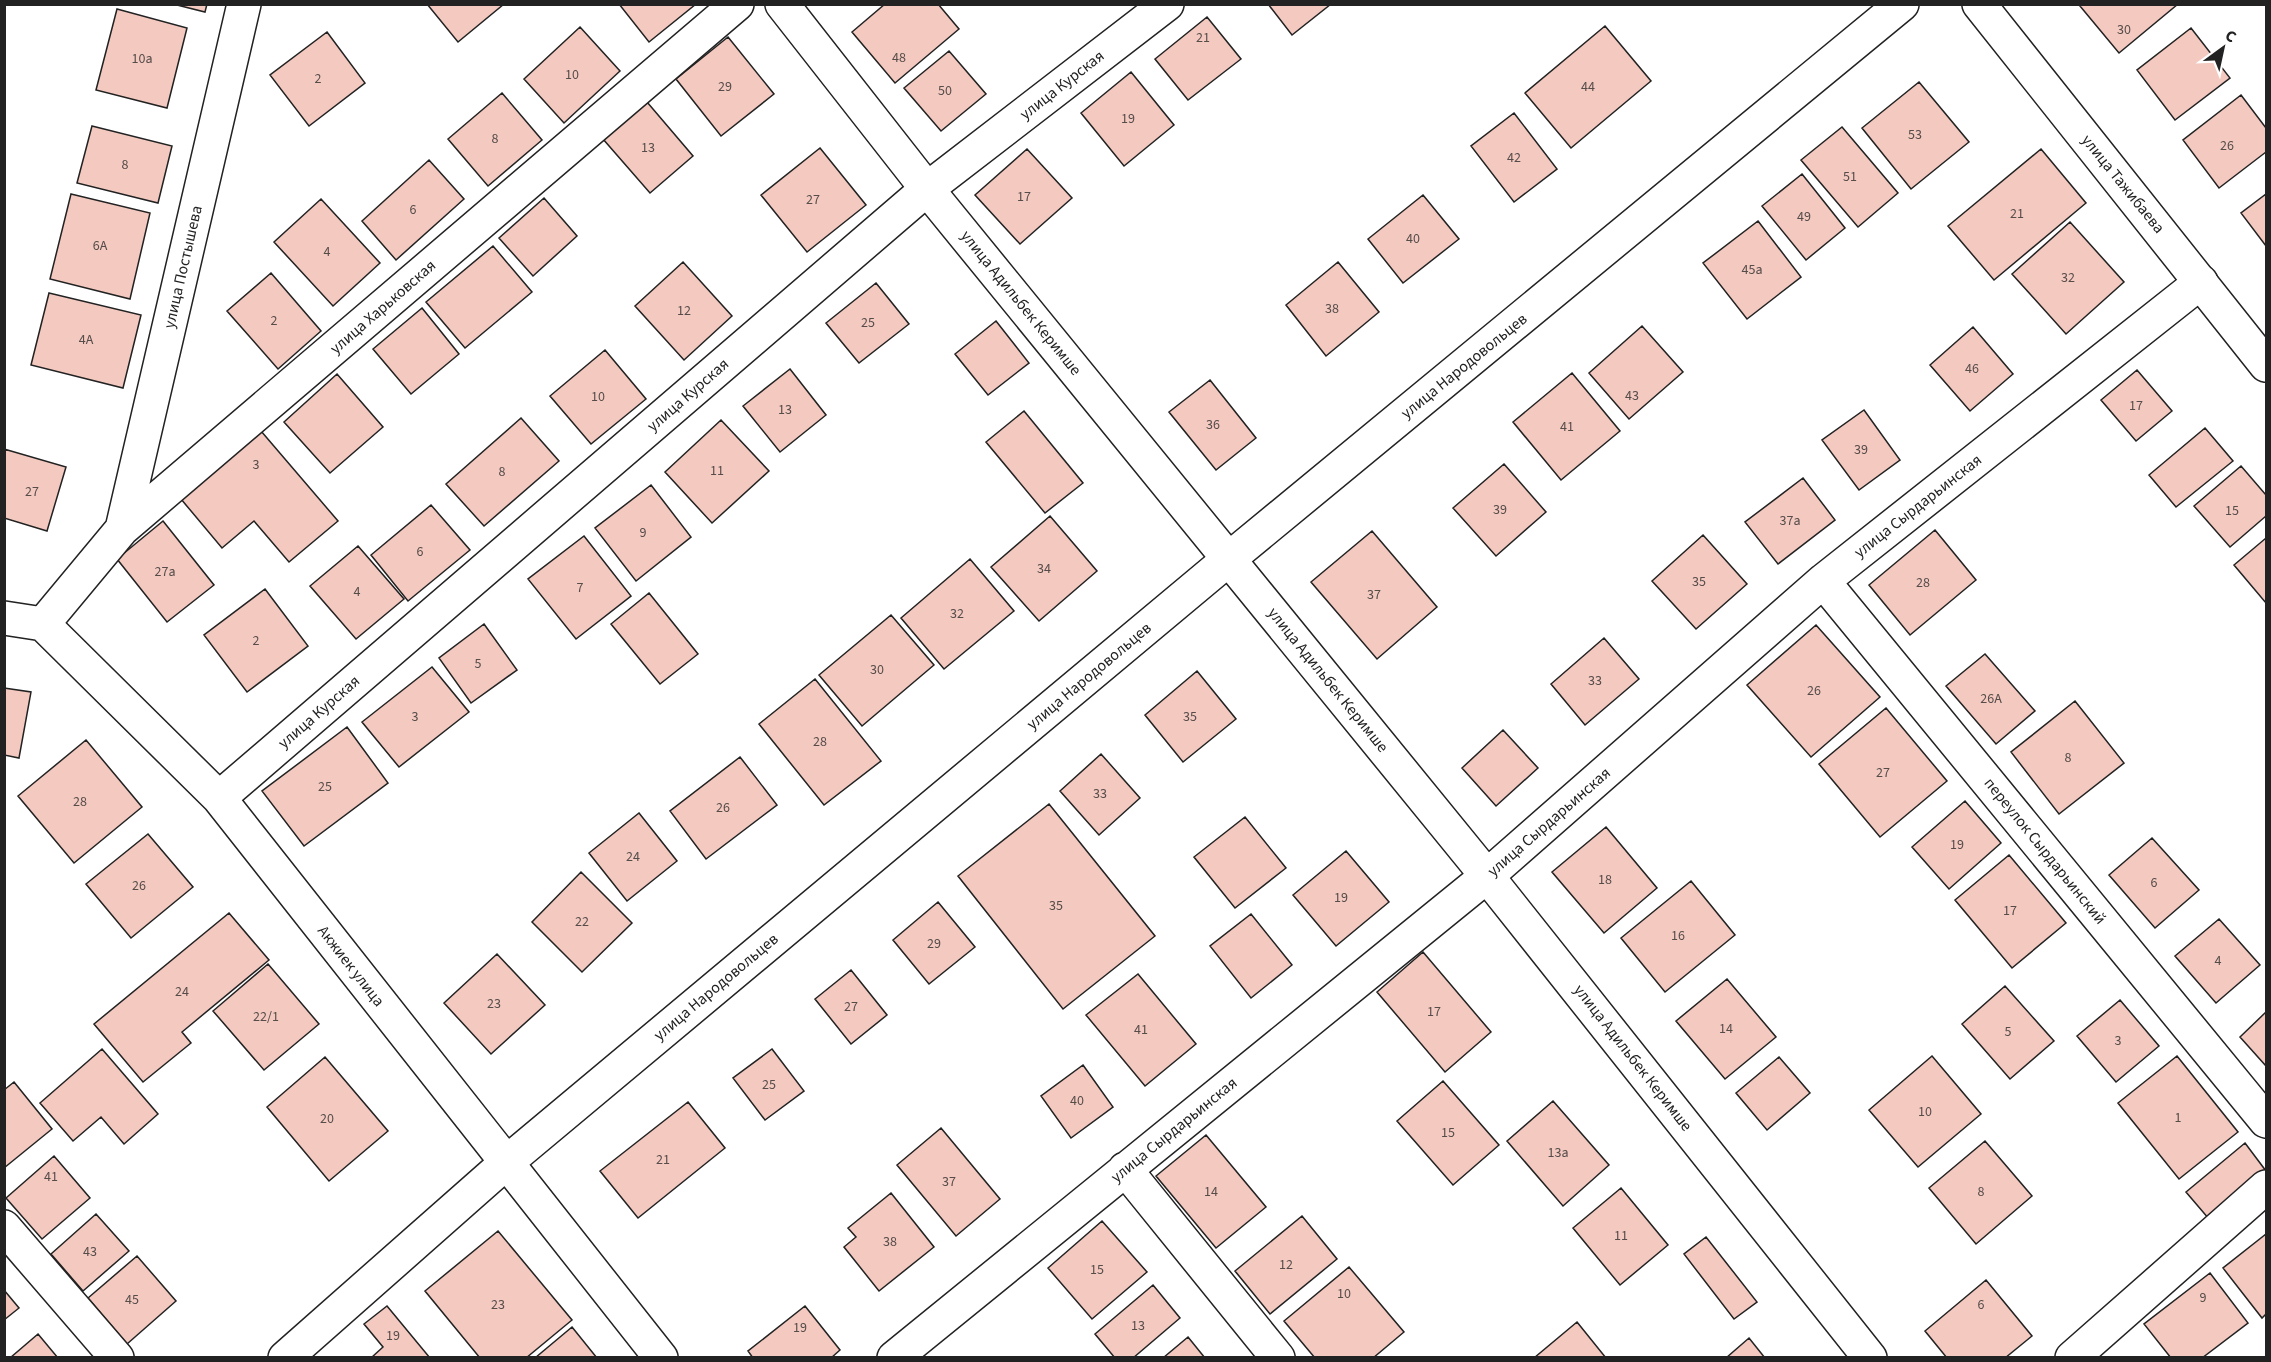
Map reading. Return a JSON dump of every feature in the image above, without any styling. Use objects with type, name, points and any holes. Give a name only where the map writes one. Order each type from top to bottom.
[{"type":"street","name":"улица Постышева","points":[[122,530],[244,4]]},
{"type":"street","name":"улица Харьковская","points":[[43,624],[122,530],[737,4]]},
{"type":"street","name":"улица Адильбек Керимше","points":[[782,4],[927,189],[1488,876],[1870,1358]]},
{"type":"street","name":"улица Курская","points":[[219,798],[927,189],[1167,4]]},
{"type":"street","name":"улица Народовольцев","points":[[285,1358],[507,1162],[1230,558],[1902,4]]},
{"type":"street","name":"улица Тажибаева","points":[[1979,4],[2266,365]]},
{"type":"street","name":"улица Сырдарьинская","points":[[894,1358],[1488,876],[1823,581],[2201,282]]},
{"type":"street","name":"переулок Сырдарьинский","points":[[1823,581],[2266,1121]]},
{"type":"street","points":[[4,618],[43,624]]},
{"type":"street","name":"Акжиек улица","points":[[43,624],[219,798],[662,1358]]},
{"type":"street","points":[[1125,1169],[1278,1358]]},
{"type":"street","points":[[2072,1358],[2266,1186]]},
{"type":"street","points":[[4,1227],[117,1358]]},
{"type":"building","points":[[173,4],[207,4],[205,12]]},
{"type":"building","points":[[427,4],[504,4],[458,42]]},
{"type":"building","points":[[619,4],[696,4],[649,42]]},
{"type":"building","points":[[885,4],[938,4],[959,29],[895,83],[852,32]]},
{"type":"building","points":[[1268,4],[1331,4],[1292,35]]},
{"type":"building","points":[[2082,4],[2178,4],[2119,53],[2080,6]]},
{"type":"building","points":[[117,9],[187,28],[167,108],[96,90]]},
{"type":"building","points":[[1207,17],[1241,59],[1188,100],[1155,59]]},
{"type":"building","points":[[1605,26],[1651,81],[1571,148],[1525,93]]},
{"type":"building","points":[[580,27],[620,71],[564,123],[524,79]]},
{"type":"building","points":[[2191,28],[2230,78],[2175,120],[2137,70]]},
{"type":"building","points":[[327,32],[365,83],[309,126],[270,75]]},
{"type":"building","points":[[728,37],[774,94],[721,136],[676,79]]},
{"type":"building","points":[[949,51],[986,94],[941,131],[904,88]]},
{"type":"building","points":[[1131,72],[1174,125],[1124,166],[1081,113]]},
{"type":"building","points":[[1919,82],[1969,142],[1911,189],[1862,128]]},
{"type":"building","points":[[502,93],[542,140],[488,186],[448,139]]},
{"type":"building","points":[[2241,95],[2266,128],[2266,152],[2219,188],[2183,140]]},
{"type":"building","points":[[647,102],[693,156],[650,193],[603,139]]},
{"type":"building","points":[[1514,113],[1557,169],[1514,202],[1471,146]]},
{"type":"building","points":[[92,126],[172,146],[158,203],[77,183]]},
{"type":"building","points":[[1842,127],[1898,193],[1858,227],[1801,160]]},
{"type":"building","points":[[820,148],[866,205],[807,252],[761,195]]},
{"type":"building","points":[[1027,149],[1072,198],[1020,244],[975,195]]},
{"type":"building","points":[[2041,149],[2086,203],[1994,280],[1948,226]]},
{"type":"building","points":[[429,160],[464,199],[396,260],[362,221]]},
{"type":"building","points":[[1802,174],[1845,228],[1806,260],[1762,206]]},
{"type":"building","points":[[71,194],[150,213],[130,299],[50,279]]},
{"type":"building","points":[[2266,194],[2266,246],[2241,213]]},
{"type":"building","points":[[1423,195],[1459,239],[1403,283],[1368,239]]},
{"type":"building","points":[[544,198],[577,236],[533,276],[499,238]]},
{"type":"building","points":[[321,199],[380,263],[333,306],[274,242]]},
{"type":"building","points":[[1758,221],[1801,277],[1747,319],[1703,263]]},
{"type":"building","points":[[2070,222],[2124,282],[2066,334],[2012,274]]},
{"type":"building","points":[[493,246],[532,292],[465,348],[426,302]]},
{"type":"building","points":[[683,262],[732,316],[684,360],[635,306]]},
{"type":"building","points":[[1338,262],[1379,312],[1326,356],[1286,305]]},
{"type":"building","points":[[271,273],[321,331],[278,369],[227,311]]},
{"type":"building","points":[[876,283],[909,324],[859,363],[826,323]]},
{"type":"building","points":[[49,293],[141,315],[123,388],[31,365]]},
{"type":"building","points":[[422,308],[459,354],[411,394],[373,349]]},
{"type":"building","points":[[996,321],[1029,363],[988,395],[955,354]]},
{"type":"building","points":[[1642,326],[1683,372],[1629,419],[1589,373]]},
{"type":"building","points":[[1973,327],[2013,374],[1970,411],[1930,365]]},
{"type":"building","points":[[605,350],[646,399],[591,444],[550,396]]},
{"type":"building","points":[[790,369],[826,415],[780,452],[743,406]]},
{"type":"building","points":[[2137,370],[2172,411],[2136,441],[2101,400]]},
{"type":"building","points":[[1572,373],[1620,431],[1561,480],[1513,422]]},
{"type":"building","points":[[337,374],[383,427],[330,473],[284,422]]},
{"type":"building","points":[[1210,380],[1256,438],[1216,470],[1169,412]]},
{"type":"building","points":[[1864,410],[1900,460],[1859,490],[1822,440]]},
{"type":"building","points":[[1024,411],[1083,483],[1045,513],[986,442]]},
{"type":"building","points":[[521,418],[559,461],[484,526],[446,484]]},
{"type":"building","points":[[721,420],[769,471],[712,523],[665,472]]},
{"type":"building","points":[[2205,428],[2233,461],[2176,507],[2149,475]]},
{"type":"building","points":[[261,431],[338,521],[289,562],[254,521],[222,548],[181,499]]},
{"type":"building","points":[[4,449],[66,467],[47,531],[4,518]]},
{"type":"building","points":[[1504,464],[1546,512],[1496,556],[1453,508]]},
{"type":"building","points":[[2241,466],[2266,495],[2266,516],[2230,547],[2194,506]]},
{"type":"building","points":[[1803,478],[1835,520],[1778,564],[1745,522]]},
{"type":"building","points":[[651,485],[691,537],[636,581],[595,528]]},
{"type":"building","points":[[431,505],[470,550],[408,601],[371,555]]},
{"type":"building","points":[[1050,516],[1097,571],[1039,621],[991,567]]},
{"type":"building","points":[[163,521],[214,585],[167,622],[117,559]]},
{"type":"building","points":[[1935,530],[1976,580],[1910,635],[1869,585]]},
{"type":"building","points":[[1372,531],[1437,607],[1377,659],[1311,582]]},
{"type":"building","points":[[1703,535],[1747,584],[1696,629],[1652,581]]},
{"type":"building","points":[[584,536],[631,596],[576,639],[528,579]]},
{"type":"building","points":[[2266,538],[2266,603],[2234,565]]},
{"type":"building","points":[[358,546],[404,599],[356,639],[310,586]]},
{"type":"building","points":[[970,559],[1014,611],[944,669],[901,618]]},
{"type":"building","points":[[265,589],[308,646],[247,692],[204,635]]},
{"type":"building","points":[[649,593],[698,654],[660,684],[611,624]]},
{"type":"building","points":[[891,615],[934,665],[862,726],[819,675]]},
{"type":"building","points":[[484,624],[517,670],[471,703],[439,658]]},
{"type":"building","points":[[1816,625],[1880,697],[1811,757],[1747,685]]},
{"type":"building","points":[[1604,638],[1639,679],[1585,725],[1551,684]]},
{"type":"building","points":[[1985,654],[2035,711],[1996,744],[1946,686]]},
{"type":"building","points":[[432,667],[469,712],[399,767],[362,722]]},
{"type":"building","points":[[1197,671],[1236,719],[1183,762],[1145,715]]},
{"type":"building","points":[[815,679],[881,761],[824,805],[759,724]]},
{"type":"building","points":[[4,688],[31,692],[19,758],[4,755]]},
{"type":"building","points":[[2075,701],[2124,763],[2059,814],[2011,752]]},
{"type":"building","points":[[1886,708],[1947,781],[1880,837],[1819,764]]},
{"type":"building","points":[[347,727],[388,783],[304,846],[262,791]]},
{"type":"building","points":[[1503,730],[1538,768],[1496,806],[1462,768]]},
{"type":"building","points":[[86,740],[142,807],[74,863],[18,796]]},
{"type":"building","points":[[1101,754],[1140,798],[1099,835],[1060,791]]},
{"type":"building","points":[[740,757],[777,805],[706,859],[670,811]]},
{"type":"building","points":[[1965,801],[2001,843],[1949,889],[1912,847]]},
{"type":"building","points":[[1049,804],[1155,936],[1063,1009],[958,876]]},
{"type":"building","points":[[639,813],[677,861],[627,901],[589,853]]},
{"type":"building","points":[[1245,817],[1286,868],[1235,908],[1194,857]]},
{"type":"building","points":[[1606,827],[1657,888],[1604,933],[1552,872]]},
{"type":"building","points":[[148,834],[193,887],[131,938],[86,884]]},
{"type":"building","points":[[2152,838],[2199,890],[2155,928],[2109,875]]},
{"type":"building","points":[[1346,851],[1389,902],[1336,946],[1293,895]]},
{"type":"building","points":[[2009,855],[2066,923],[2012,968],[1955,900]]},
{"type":"building","points":[[581,872],[632,923],[582,972],[532,922]]},
{"type":"building","points":[[1691,881],[1735,935],[1665,992],[1621,938]]},
{"type":"building","points":[[938,902],[975,947],[929,984],[893,940]]},
{"type":"building","points":[[229,913],[269,960],[182,1032],[191,1043],[143,1082],[94,1024]]},
{"type":"building","points":[[1251,914],[1292,965],[1251,998],[1210,946]]},
{"type":"building","points":[[2219,919],[2260,965],[2216,1003],[2175,956]]},
{"type":"building","points":[[1423,952],[1491,1032],[1445,1072],[1377,992]]},
{"type":"building","points":[[497,954],[545,1005],[491,1054],[444,1003]]},
{"type":"building","points":[[268,964],[319,1024],[264,1070],[213,1011]]},
{"type":"building","points":[[851,970],[887,1015],[851,1044],[815,999]]},
{"type":"building","points":[[1138,974],[1196,1044],[1145,1086],[1086,1015]]},
{"type":"building","points":[[1727,979],[1776,1037],[1725,1079],[1676,1021]]},
{"type":"building","points":[[2005,986],[2054,1041],[2010,1079],[1962,1024]]},
{"type":"building","points":[[2120,1000],[2159,1046],[2116,1082],[2077,1036]]},
{"type":"building","points":[[2266,1012],[2266,1066],[2240,1037]]},
{"type":"building","points":[[102,1049],[158,1114],[124,1144],[101,1117],[73,1141],[40,1103]]},
{"type":"building","points":[[772,1049],[804,1091],[765,1120],[733,1078]]},
{"type":"building","points":[[1932,1056],[1981,1114],[1918,1167],[1869,1110]]},
{"type":"building","points":[[2177,1056],[2238,1132],[2179,1179],[2118,1103]]},
{"type":"building","points":[[325,1057],[388,1131],[329,1181],[267,1107]]},
{"type":"building","points":[[1779,1057],[1810,1093],[1767,1130],[1736,1093]]},
{"type":"building","points":[[1083,1065],[1113,1107],[1071,1138],[1041,1096]]},
{"type":"building","points":[[1443,1081],[1499,1145],[1453,1185],[1397,1121]]},
{"type":"building","points":[[14,1082],[52,1129],[4,1168],[4,1090]]},
{"type":"building","points":[[1553,1101],[1609,1165],[1563,1206],[1507,1141]]},
{"type":"building","points":[[688,1102],[725,1148],[638,1218],[600,1171]]},
{"type":"building","points":[[941,1128],[1000,1199],[956,1236],[897,1165]]},
{"type":"building","points":[[1206,1135],[1266,1207],[1216,1248],[1156,1176]]},
{"type":"building","points":[[1985,1141],[2032,1196],[1976,1244],[1929,1188]]},
{"type":"building","points":[[2245,1143],[2266,1171],[2209,1219],[2186,1192]]},
{"type":"building","points":[[54,1156],[90,1198],[42,1239],[6,1198]]},
{"type":"building","points":[[1621,1188],[1668,1245],[1620,1285],[1573,1228]]},
{"type":"building","points":[[891,1193],[934,1247],[879,1291],[844,1247],[856,1237],[848,1228]]},
{"type":"building","points":[[96,1214],[129,1251],[83,1291],[51,1254]]},
{"type":"building","points":[[1302,1216],[1337,1259],[1270,1314],[1235,1271]]},
{"type":"building","points":[[1102,1221],[1147,1272],[1092,1319],[1048,1268]]},
{"type":"building","points":[[498,1231],[572,1320],[526,1358],[480,1358],[425,1291]]},
{"type":"building","points":[[2266,1234],[2266,1314],[2262,1318],[2223,1268]]},
{"type":"building","points":[[1706,1237],[1757,1302],[1734,1319],[1684,1254]]},
{"type":"building","points":[[137,1256],[176,1301],[127,1344],[88,1298]]},
{"type":"building","points":[[1349,1267],[1404,1332],[1373,1358],[1315,1358],[1284,1321]]},
{"type":"building","points":[[2210,1273],[2248,1323],[2202,1358],[2171,1358],[2144,1324]]},
{"type":"building","points":[[1986,1280],[2032,1336],[2005,1358],[1947,1358],[1925,1331]]},
{"type":"building","points":[[1153,1285],[1180,1318],[1133,1358],[1115,1358],[1095,1334]]},
{"type":"building","points":[[4,1290],[19,1308],[4,1320]]},
{"type":"building","points":[[387,1306],[430,1358],[371,1358],[383,1347],[364,1324]]},
{"type":"building","points":[[805,1306],[840,1350],[831,1358],[753,1358],[748,1351]]},
{"type":"building","points":[[1577,1322],[1606,1358],[1534,1358]]},
{"type":"building","points":[[572,1327],[597,1358],[535,1358]]},
{"type":"building","points":[[38,1334],[58,1358],[10,1358]]},
{"type":"building","points":[[1188,1337],[1205,1358],[1163,1358]]},
{"type":"building","points":[[1749,1338],[1765,1358],[1726,1358]]}]
